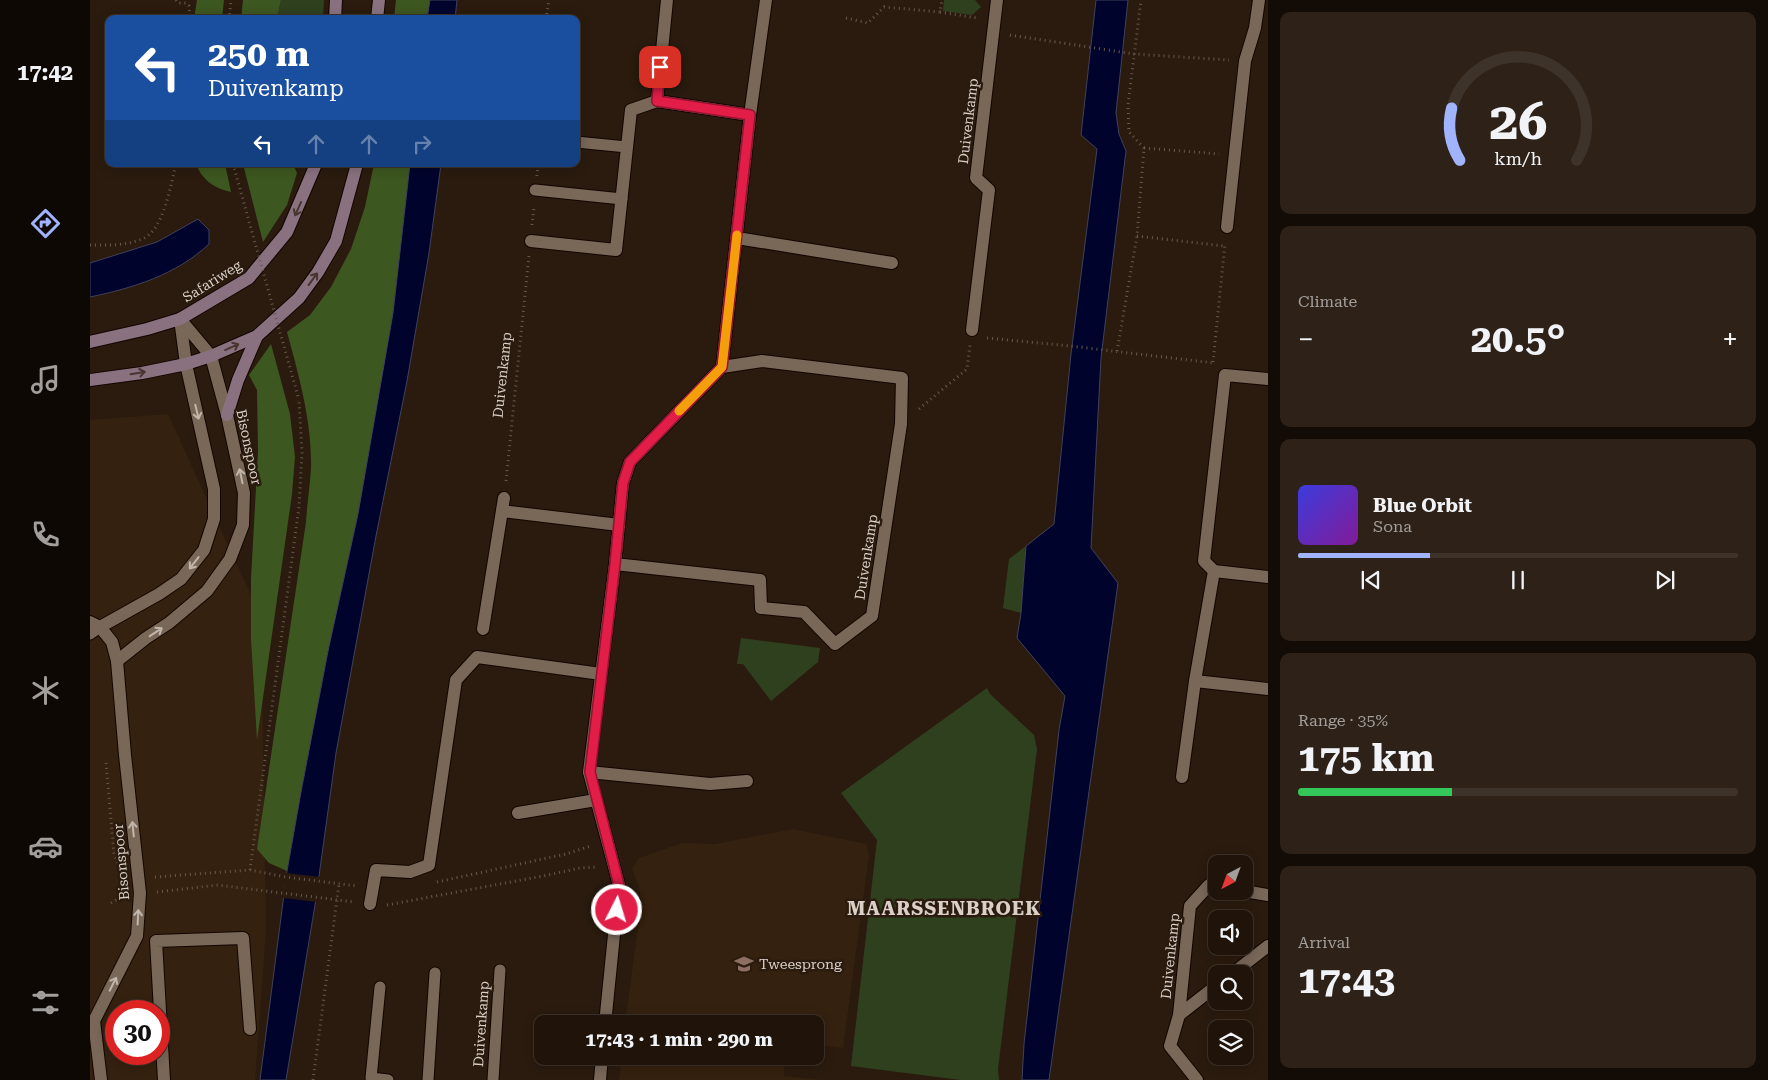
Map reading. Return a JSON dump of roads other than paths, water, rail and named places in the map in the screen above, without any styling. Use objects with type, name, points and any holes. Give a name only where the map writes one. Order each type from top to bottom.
[{"type":"street","points":[[335,15],[336,0]]},
{"type":"street","points":[[377,15],[379,0]]},
{"type":"street","points":[[657,101],[667,0]]},
{"type":"street","points":[[606,1015],[619,885],[590,772],[623,483],[630,462],[722,367],[750,115],[766,0]]},
{"type":"street","name":"Duivenkamp","points":[[971,333],[989,190],[976,178],[997,0]]},
{"type":"street","points":[[1227,227],[1245,61],[1262,29],[1259,0]]},
{"type":"street","points":[[530,241],[616,250],[631,110],[657,101],[750,115]]},
{"type":"street","name":"Safariweg","points":[[90,342],[180,319],[249,278],[287,232],[315,167]]},
{"type":"street","points":[[90,380],[142,373],[186,364],[211,356],[257,336],[299,298],[327,257],[336,241],[357,167]]},
{"type":"street","points":[[737,238],[892,263]]},
{"type":"street","name":"Safariweg","points":[[180,319],[186,364]]},
{"type":"street","name":"Bisonspoor","points":[[117,661],[169,623],[207,591],[230,560],[243,525],[244,493],[228,415],[211,356],[180,319]]},
{"type":"street","points":[[228,415],[238,380],[257,336]]},
{"type":"street","name":"Duivenkamp","points":[[615,564],[760,580],[761,608],[804,612],[835,644],[872,616],[902,424],[902,378],[762,361],[722,367]]},
{"type":"street","name":"Bisonspoor","points":[[101,1080],[94,1021],[137,936],[140,893],[117,661],[112,642],[93,628],[159,594],[181,578],[204,550],[214,519],[214,489],[186,364]]},
{"type":"street","points":[[1268,379],[1224,375],[1204,561],[1214,571],[1268,577]]},
{"type":"street","points":[[483,629],[503,504],[619,525]]},
{"type":"street","points":[[1182,777],[1195,681],[1214,571]]},
{"type":"street","points":[[370,904],[376,870],[410,872],[429,865],[456,680],[476,657],[601,674]]},
{"type":"street","points":[[1195,681],[1268,689]]},
{"type":"street","points":[[590,772],[710,784],[747,781]]},
{"type":"street","points":[[518,813],[596,800]]},
{"type":"street","name":"Duivenkamp","points":[[1197,1080],[1170,1046],[1179,1014],[1190,906],[1208,886]]},
{"type":"street","points":[[1253,892],[1268,895]]},
{"type":"street","points":[[164,1080],[156,941],[243,938],[250,1029]]},
{"type":"street","points":[[1244,965],[1268,946]]},
{"type":"street","name":"Duivenkamp","points":[[1179,1014],[1208,992]]},
{"type":"street","points":[[600,1080],[601,1065]]},
{"type":"lane","points":[[580,142],[627,147]]},
{"type":"lane","points":[[535,190],[622,199]]},
{"type":"lane","name":"Duivenkamp","points":[[493,1080],[500,970]]},
{"type":"lane","points":[[428,1080],[435,973]]},
{"type":"lane","points":[[380,987],[371,1078],[388,1080]]},
{"type":"water","points":[[430,0],[457,0],[455,15],[428,15]]},
{"type":"water","points":[[1096,0],[1128,0],[1116,113],[1119,134],[1126,151],[1101,358],[1091,548],[1118,583],[1049,1080],[1022,1080],[1024,1044],[1059,730],[1065,696],[1017,638],[1021,613],[1026,546],[1054,524],[1071,354],[1097,149],[1081,135]]},
{"type":"water","points":[[410,167],[441,167],[429,253],[407,381],[336,753],[315,905],[286,1080],[260,1080],[287,871],[328,651],[358,514],[393,313]]},
{"type":"water","points":[[198,219],[209,230],[209,244],[196,255],[183,264],[153,279],[90,297],[90,263],[157,242]]},
{"type":"place","name":"Tweesprong","points":[[744,964]]},
{"type":"district","name":"MAARSSENBROEK","points":[[944,908]]}]
